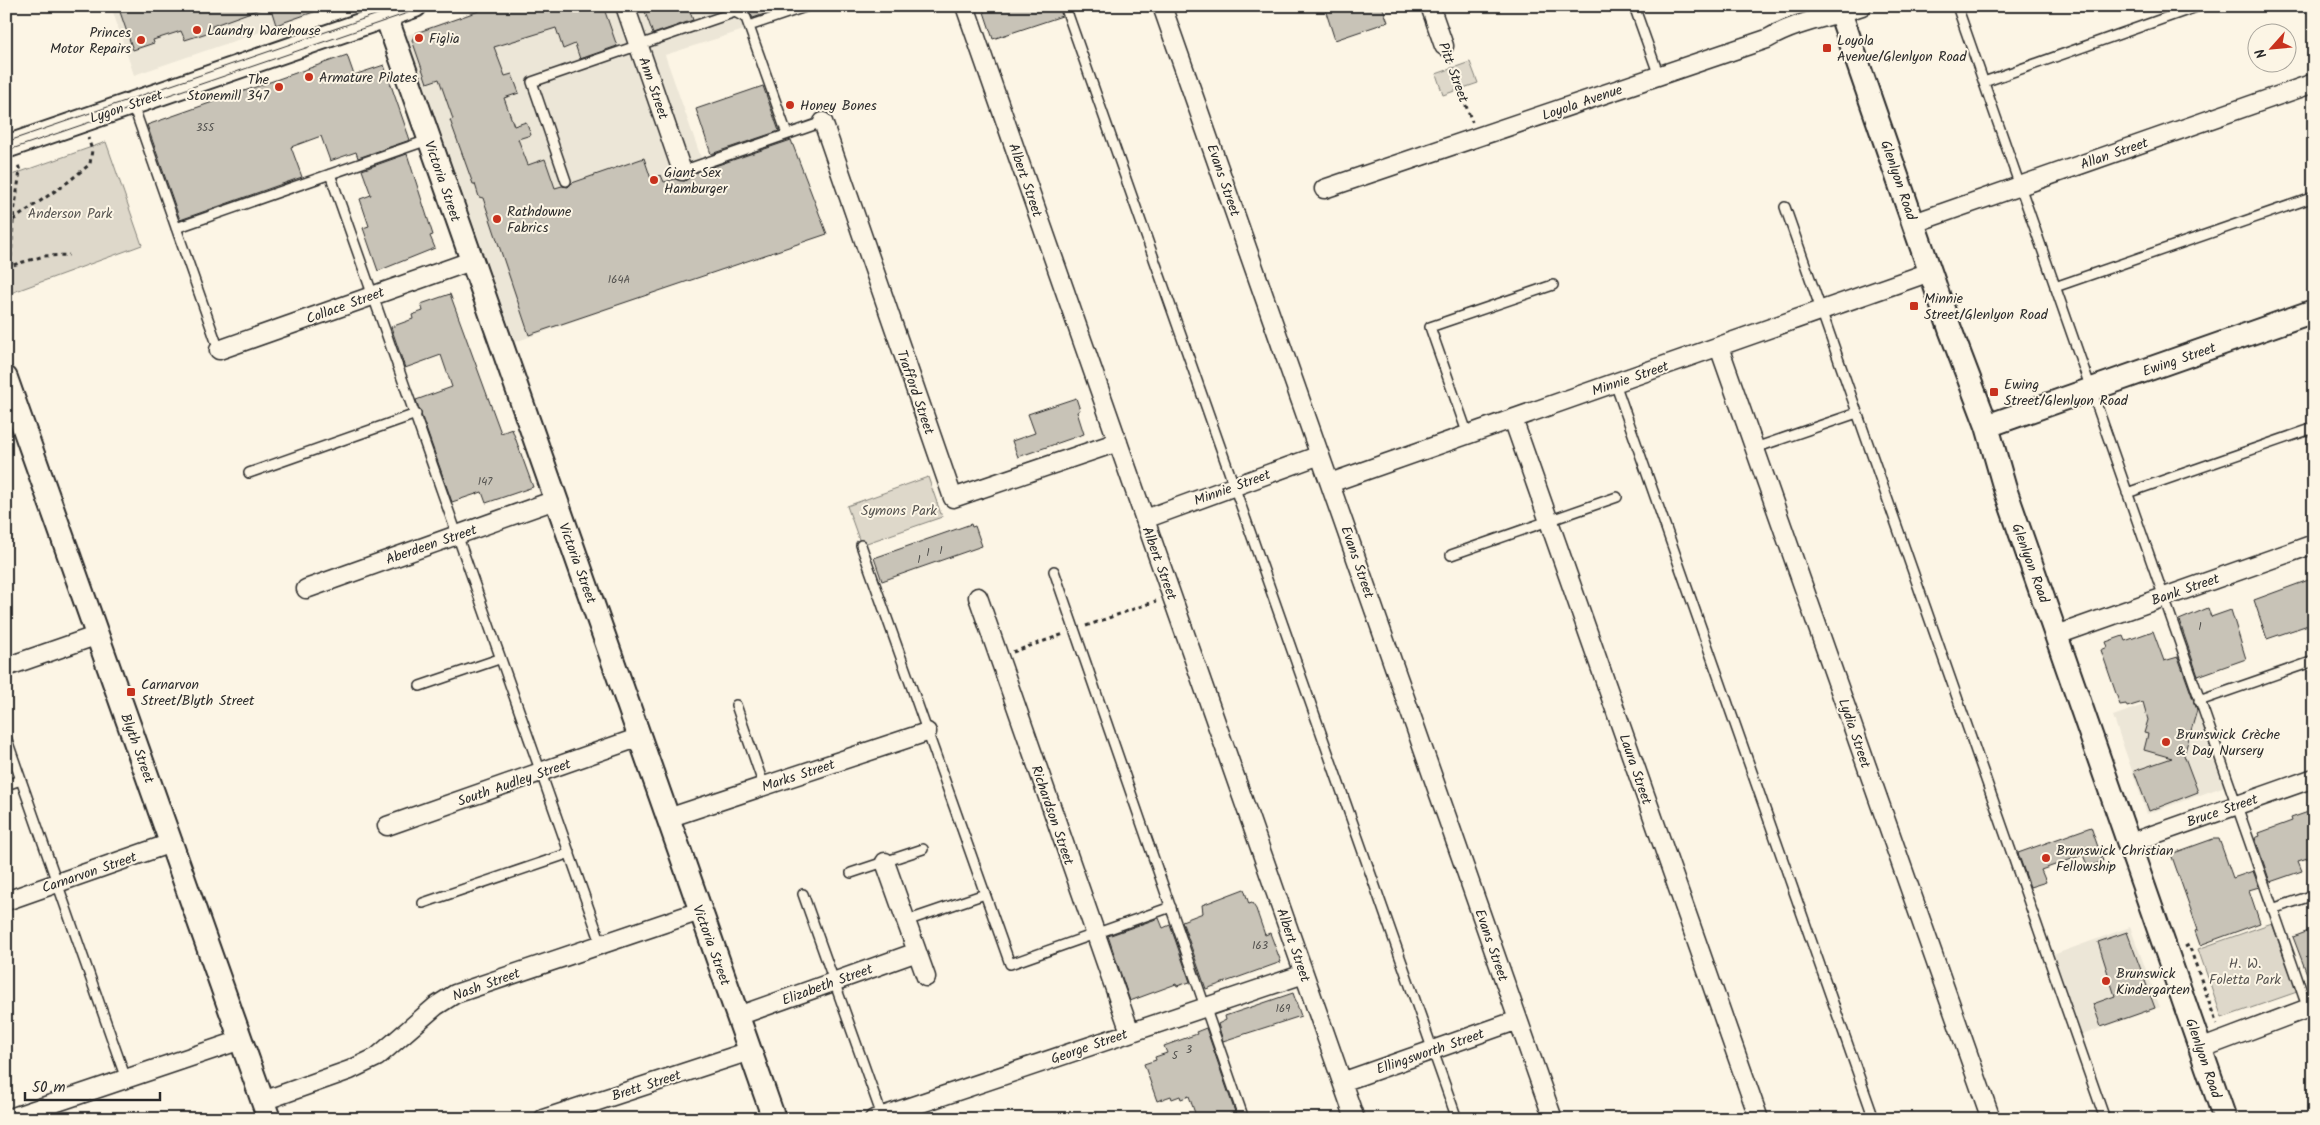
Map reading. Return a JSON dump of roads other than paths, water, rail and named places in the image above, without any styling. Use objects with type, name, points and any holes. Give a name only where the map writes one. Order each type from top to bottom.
[{"type":"street","name":"Lygon Street","points":[[9,146],[385,11],[415,6]]},
{"type":"street","name":"Ann Street","points":[[625,6],[682,171]]},
{"type":"street","name":"Albert Street","points":[[965,6],[1355,1119]]},
{"type":"street","name":"Evans Street","points":[[1162,6],[1553,1119]]},
{"type":"street","name":"Pitt Street","points":[[1430,6],[1444,46]]},
{"type":"street","name":"Loyola Avenue","points":[[1324,189],[1659,76],[1839,9],[1862,6]]},
{"type":"street","name":"Glenlyon Road","points":[[1839,9],[1930,272],[1986,426],[2005,489],[2225,1119]]},
{"type":"street","name":"Victoria Street","points":[[385,11],[471,261],[774,1119]]},
{"type":"street","name":"Allan Street","points":[[1914,223],[2314,83]]},
{"type":"street","name":"Trafford Street","points":[[823,122],[953,498],[1118,442]]},
{"type":"street","name":"Collace Street","points":[[219,350],[373,294],[471,261]]},
{"type":"street","name":"Minnie Street","points":[[1330,483],[1930,272]]},
{"type":"street","name":"Ewing Street","points":[[1986,426],[2314,311]]},
{"type":"street","name":"Lydia Street","points":[[1720,347],[1991,1119]]},
{"type":"street","name":"Blyth Street","points":[[6,378],[266,1110]]},
{"type":"street","name":"Laura Street","points":[[1512,419],[1759,1119]]},
{"type":"street","name":"Minnie Street","points":[[1145,519],[1320,455]]},
{"type":"street","name":"Aberdeen Street","points":[[306,588],[555,500]]},
{"type":"street","name":"Bank Street","points":[[2057,635],[2314,544]]},
{"type":"street","name":"Richardson Street","points":[[978,597],[1130,1032]]},
{"type":"street","points":[[6,667],[98,636]]},
{"type":"street","name":"Marks Street","points":[[668,818],[927,732]]},
{"type":"street","name":"South Audley Street","points":[[387,826],[640,737]]},
{"type":"street","name":"Bruce Street","points":[[2130,843],[2314,778]]},
{"type":"street","name":"Carnarvon Street","points":[[6,901],[171,843]]},
{"type":"street","points":[[885,862],[926,977]]},
{"type":"street","name":"Nash Street","points":[[266,1110],[376,1057],[436,1006],[456,994],[601,943],[700,911]]},
{"type":"street","name":"Elizabeth Street","points":[[738,1016],[917,952]]},
{"type":"street","name":"George Street","points":[[878,1117],[1304,974]]},
{"type":"street","points":[[2200,1049],[2311,1008]]},
{"type":"street","name":"Ellingsworth Street","points":[[1342,1082],[1518,1020]]},
{"type":"street","points":[[7,1119],[241,1040]]},
{"type":"street","name":"Brett Street","points":[[543,1119],[750,1051]]},
{"type":"lane","points":[[749,26],[808,6]]},
{"type":"lane","points":[[1065,6],[1457,1119]]},
{"type":"lane","points":[[1634,6],[1659,76]]},
{"type":"lane","points":[[1957,6],[2272,910],[2311,1008]]},
{"type":"lane","points":[[1984,82],[2199,6]]},
{"type":"lane","points":[[566,181],[532,82],[735,12],[746,18],[787,134]]},
{"type":"lane","points":[[132,103],[219,350]]},
{"type":"lane","points":[[682,171],[823,122]]},
{"type":"lane","points":[[176,228],[429,140]]},
{"type":"lane","points":[[330,174],[416,414],[499,659],[601,943]]},
{"type":"lane","points":[[2055,287],[2314,197]]},
{"type":"lane","points":[[1785,206],[2105,1119]]},
{"type":"lane","points":[[1468,435],[1430,327],[1553,285]]},
{"type":"lane","points":[[1615,383],[1874,1119]]},
{"type":"lane","points":[[1755,448],[1857,413]]},
{"type":"lane","points":[[249,473],[416,414]]},
{"type":"lane","points":[[2127,493],[2314,428]]},
{"type":"lane","points":[[1451,555],[1617,497]]},
{"type":"lane","points":[[861,545],[1010,964],[1171,907]]},
{"type":"lane","points":[[1054,571],[1244,1117],[1234,1119]]},
{"type":"lane","points":[[420,686],[499,659]]},
{"type":"lane","points":[[2200,701],[2314,661]]},
{"type":"lane","points":[[736,705],[764,786]]},
{"type":"lane","points":[[6,737],[126,1079]]},
{"type":"lane","points":[[6,785],[21,780]]},
{"type":"lane","points":[[851,873],[923,849]]},
{"type":"lane","points":[[423,903],[570,853]]},
{"type":"lane","points":[[803,894],[834,981],[878,1117]]},
{"type":"lane","points":[[906,921],[985,894]]},
{"type":"lane","points":[[2272,910],[2314,895]]},
{"type":"tram line","points":[[6,142],[401,6]]},
{"type":"tram line","points":[[6,151],[428,6]]},
{"type":"place","name":"Laundry Warehouse","points":[[197,30]]},
{"type":"place","name":"Figlia","points":[[419,38]]},
{"type":"place","name":"Princes Motor Repairs","points":[[141,40]]},
{"type":"place","name":"Loyola Avenue/Glenlyon Road","points":[[1827,48]]},
{"type":"place","name":"Armature Pilates","points":[[309,77]]},
{"type":"place","name":"The Stonemill 347","points":[[279,87]]},
{"type":"place","name":"Honey Bones","points":[[790,105]]},
{"type":"place","name":"Giant Sex Hamburger","points":[[654,180]]},
{"type":"place","name":"Rathdowne Fabrics","points":[[497,219]]},
{"type":"place","name":"Minnie Street/Glenlyon Road","points":[[1914,306]]},
{"type":"place","name":"Ewing Street/Glenlyon Road","points":[[1994,392]]},
{"type":"place","name":"Carnarvon Street/Blyth Street","points":[[131,692]]},
{"type":"place","name":"Brunswick Crèche & Day Nursery","points":[[2166,742]]},
{"type":"place","name":"Brunswick Christian Fellowship","points":[[2046,858]]},
{"type":"place","name":"Brunswick Kindergarten","points":[[2106,981]]},
{"type":"park label","name":"Anderson Park","points":[[70,213]]},
{"type":"park label","name":"Symons Park","points":[[899,510]]},
{"type":"park label","name":"H. W. Foletta Park","points":[[2245,972]]}]
